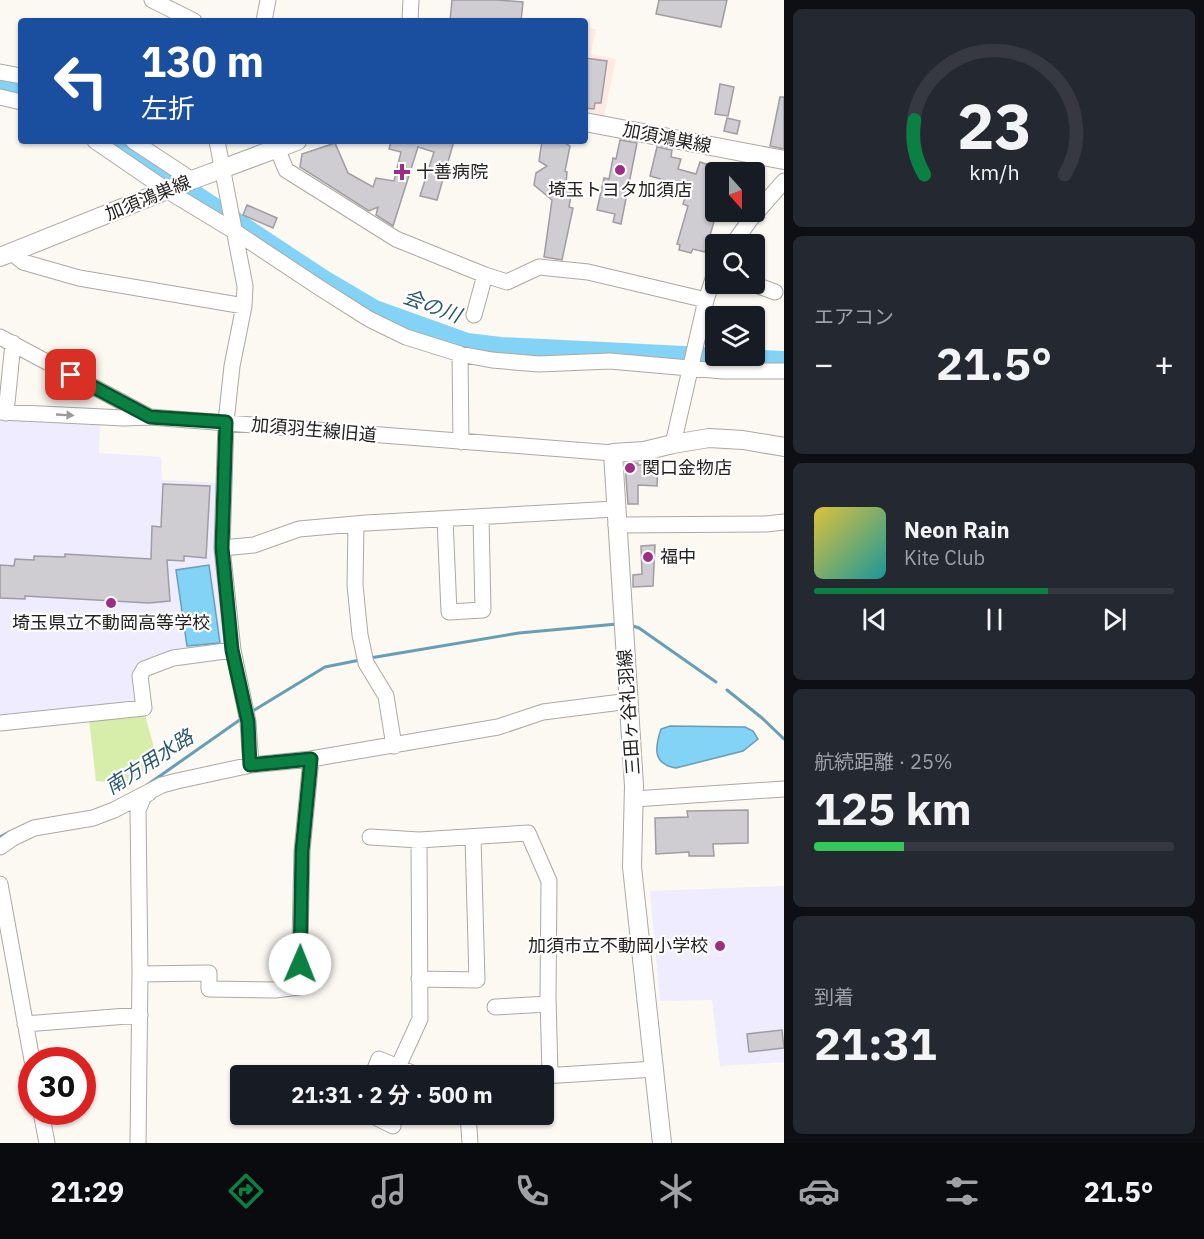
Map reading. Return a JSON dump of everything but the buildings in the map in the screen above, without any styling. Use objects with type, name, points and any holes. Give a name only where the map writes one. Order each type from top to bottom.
[{"type":"main road","name":"加須鴻巣線","points":[[588,123],[784,160]]},
{"type":"main road","name":"加須鴻巣線","points":[[6,255],[288,144]]},
{"type":"main road","points":[[613,453],[644,452],[709,438],[742,440],[784,447]]},
{"type":"main road","name":"三田ヶ谷礼羽線","points":[[613,453],[634,799],[632,867],[662,1143]]},
{"type":"street","points":[[152,0],[186,18]]},
{"type":"street","points":[[265,18],[268,0]]},
{"type":"street","points":[[410,18],[411,0]]},
{"type":"street","points":[[0,72],[18,75]]},
{"type":"street","points":[[0,97],[18,101]]},
{"type":"street","points":[[101,144],[180,185]]},
{"type":"street","points":[[136,144],[234,231],[320,288],[369,318],[406,337],[460,354],[492,360],[539,364],[692,360],[723,370],[784,371]]},
{"type":"street","points":[[218,144],[245,286],[244,306],[232,366],[226,422],[222,548],[232,650],[246,716],[250,765]]},
{"type":"street","points":[[277,148],[286,170],[396,239],[485,275],[507,282],[539,267],[588,272],[706,300]]},
{"type":"street","points":[[740,234],[784,181]]},
{"type":"street","points":[[6,255],[79,278],[244,306]]},
{"type":"street","points":[[474,315],[485,275]]},
{"type":"street","points":[[765,288],[775,292]]},
{"type":"street","points":[[673,444],[708,294]]},
{"type":"street","points":[[6,340],[3,412],[124,418],[150,417]]},
{"type":"street","name":"加須羽生線旧道","points":[[6,340],[150,417],[613,453]]},
{"type":"street","points":[[460,354],[461,442]]},
{"type":"street","points":[[222,548],[254,545],[299,529],[481,517],[616,517],[766,525],[784,522]]},
{"type":"street","points":[[445,519],[449,612],[483,610],[481,517]]},
{"type":"street","points":[[356,524],[355,585],[360,635],[365,659],[386,696],[394,746]]},
{"type":"street","points":[[0,723],[144,708],[140,676],[144,669],[173,658],[232,650]]},
{"type":"street","points":[[0,847],[34,828],[93,818],[114,810],[153,789],[177,781],[250,765],[311,759],[498,727],[543,712],[628,701]]},
{"type":"street","points":[[140,974],[209,974],[209,989],[275,990],[299,987],[302,851],[311,759]]},
{"type":"street","points":[[138,1143],[140,974],[138,810],[144,796],[153,789]]},
{"type":"street","points":[[634,799],[784,789]]},
{"type":"street","points":[[370,837],[419,840],[528,833],[549,881],[546,1065]]},
{"type":"street","points":[[420,979],[477,980],[473,837]]},
{"type":"street","points":[[399,1065],[420,1020],[419,840]]},
{"type":"street","points":[[0,884],[29,1047]]},
{"type":"street","points":[[495,1006],[548,1004]]},
{"type":"street","points":[[25,1024],[140,1015]]},
{"type":"street","points":[[377,1065],[379,1059],[393,1065]]},
{"type":"street","points":[[554,1075],[655,1069]]},
{"type":"street","points":[[44,1125],[47,1143]]},
{"type":"street","points":[[469,1125],[470,1143]]},
{"type":"shaded area","points":[[588,19],[590,19],[590,28],[596,29],[591,54],[616,59],[604,116],[588,112]]},
{"type":"shaded area","name":"埼玉県立不動岡高等学校","points":[[0,419],[100,424],[99,453],[161,457],[162,480],[219,483],[216,561],[228,645],[149,657],[144,660],[139,664],[138,703],[0,716]]},
{"type":"shaded area","name":"加須市立不動岡小学校","points":[[784,886],[784,1062],[720,1066],[712,1000],[660,1001],[650,891]]},
{"type":"green space","points":[[145,714],[159,767],[122,783],[96,781],[89,719]]},
{"type":"water","points":[[209,565],[220,643],[187,646],[176,570]]},
{"type":"water","points":[[670,726],[745,727],[753,731],[758,739],[743,751],[676,768],[663,763],[657,754],[657,742],[661,729]]},
{"type":"waterway","name":"会の川","points":[[0,86],[18,90]]},
{"type":"waterway","name":"会の川","points":[[120,144],[324,279],[375,309],[467,342],[501,346],[784,360]]},
{"type":"waterway","name":"南方用水路","points":[[370,658],[519,633],[617,624]]},
{"type":"waterway","name":"南方用水路","points":[[630,625],[639,628],[716,682]]},
{"type":"waterway","name":"南方用水路","points":[[251,712],[325,667],[360,660]]},
{"type":"waterway","name":"南方用水路","points":[[727,690],[784,739]]},
{"type":"waterway","name":"南方用水路","points":[[147,785],[241,719]]},
{"type":"waterway","name":"南方用水路","points":[[0,837],[9,832]]},
{"type":"place","name":"埼玉トヨタ加須店","points":[[620,170]]},
{"type":"place","name":"十善病院","points":[[402,172]]},
{"type":"place","name":"関口金物店","points":[[630,468]]},
{"type":"place","name":"福中","points":[[648,557]]},
{"type":"place","name":"埼玉県立不動岡高等学校","points":[[111,603]]},
{"type":"place","name":"加須市立不動岡小学校","points":[[720,946]]},
{"type":"route","points":[[71,375],[150,417],[226,422],[222,548],[232,650],[248,722],[250,765],[311,759],[302,851],[300,964]]}]
